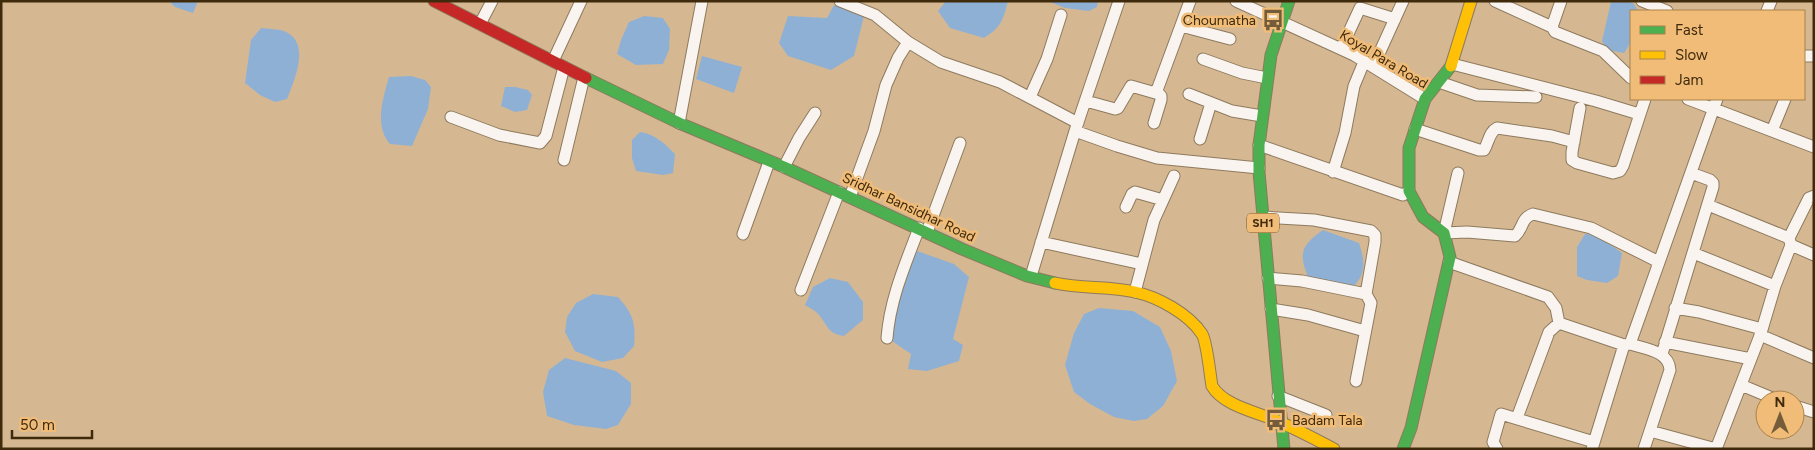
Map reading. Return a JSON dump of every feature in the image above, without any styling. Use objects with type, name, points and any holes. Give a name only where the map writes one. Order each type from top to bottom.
[{"type":"street","points":[[480,24],[492,1]]},
{"type":"street","points":[[554,61],[581,1]]},
{"type":"street","points":[[679,123],[702,1]]},
{"type":"street","points":[[840,1],[875,15],[908,42],[941,62],[1000,82],[1030,97],[1076,127],[1117,146],[1157,158],[1259,168]]},
{"type":"street","points":[[1031,276],[1076,127],[1119,1]]},
{"type":"street","points":[[1156,93],[1190,1]]},
{"type":"street","name":"Koyal Para Road","points":[[1236,1],[1341,50],[1368,64],[1425,99],[1409,148],[1409,191],[1423,217],[1444,233]]},
{"type":"street","name":"SH1","points":[[1284,449],[1280,422],[1263,217],[1259,144],[1271,55],[1290,1]]},
{"type":"street","points":[[1333,172],[1345,133],[1354,86],[1395,19],[1403,1]]},
{"type":"street","points":[[1425,99],[1452,64],[1471,1]]},
{"type":"street","points":[[1495,1],[1552,27],[1555,32],[1603,51],[1630,77]]},
{"type":"street","points":[[1552,27],[1561,1]]},
{"type":"street","points":[[1642,1],[1664,10]]},
{"type":"street","name":"Sridhar Bansidhar Road","points":[[438,2],[584,77],[679,123],[784,167],[962,249],[1031,276],[1069,286],[1134,292],[1170,306],[1195,325],[1203,335],[1212,386],[1216,393],[1250,411],[1280,422],[1334,449]]},
{"type":"street","points":[[1341,50],[1360,8],[1395,19]]},
{"type":"street","points":[[1030,97],[1047,59],[1061,16]]},
{"type":"street","points":[[1181,26],[1230,39]]},
{"type":"street","points":[[850,197],[874,131],[886,85],[898,58],[908,42]]},
{"type":"street","points":[[1203,59],[1242,73],[1268,78]]},
{"type":"street","points":[[1452,64],[1639,114]]},
{"type":"street","points":[[451,117],[499,135],[540,143],[546,136],[564,66]]},
{"type":"street","points":[[564,160],[584,77]]},
{"type":"street","points":[[1438,82],[1477,95],[1536,97]]},
{"type":"street","points":[[1086,101],[1115,109],[1118,108],[1131,86],[1156,93],[1161,96],[1161,100],[1154,123]]},
{"type":"street","points":[[1189,94],[1232,111],[1262,116]]},
{"type":"street","points":[[1580,108],[1572,160],[1613,173],[1620,171],[1645,100]]},
{"type":"street","points":[[1693,100],[1715,104],[1772,131],[1814,146]]},
{"type":"street","points":[[1772,131],[1785,100]]},
{"type":"street","points":[[1200,139],[1211,103]]},
{"type":"street","points":[[1496,449],[1493,442],[1501,414],[1595,446],[1627,345],[1659,262],[1715,104]]},
{"type":"street","points":[[784,167],[814,113]]},
{"type":"street","points":[[1415,129],[1479,150],[1484,150],[1493,130],[1498,128],[1552,136],[1574,142]]},
{"type":"street","points":[[887,338],[888,317],[894,293],[960,143]]},
{"type":"street","points":[[1259,144],[1333,172],[1403,195],[1409,191]]},
{"type":"street","points":[[743,234],[769,162]]},
{"type":"street","points":[[1403,449],[1411,428],[1450,257],[1444,233],[1458,173]]},
{"type":"street","points":[[1662,354],[1713,183],[1691,173]]},
{"type":"street","points":[[1134,292],[1154,220],[1174,176]]},
{"type":"street","points":[[802,290],[839,192]]},
{"type":"street","points":[[1126,206],[1135,192],[1164,200]]},
{"type":"street","points":[[1650,431],[1716,449],[1761,332],[1790,241],[1810,198],[1814,196]]},
{"type":"street","points":[[1708,205],[1790,241],[1814,255]]},
{"type":"street","points":[[1444,233],[1467,232],[1515,236],[1519,232],[1522,222],[1527,216],[1533,214],[1591,228],[1659,262]]},
{"type":"street","points":[[1263,217],[1314,220],[1371,231],[1374,235],[1375,242],[1366,294],[1371,303],[1356,380]]},
{"type":"street","points":[[1041,242],[1142,264]]},
{"type":"street","points":[[1693,253],[1775,286]]},
{"type":"street","points":[[1449,262],[1548,297],[1556,308],[1559,323]]},
{"type":"street","points":[[1268,278],[1302,281],[1366,294]]},
{"type":"street","points":[[1676,308],[1699,312],[1761,332],[1814,358]]},
{"type":"street","points":[[1271,309],[1308,315],[1365,331]]},
{"type":"street","points":[[1559,323],[1662,354],[1668,360],[1670,370],[1644,449]]},
{"type":"street","points":[[1517,418],[1549,332],[1559,323]]},
{"type":"street","points":[[1665,342],[1751,359]]},
{"type":"street","points":[[1741,385],[1755,391]]},
{"type":"street","points":[[1278,396],[1326,415]]},
{"type":"water","points":[[169,1],[198,1],[193,13],[175,7]]},
{"type":"water","points":[[946,1],[1008,1],[1005,14],[1000,23],[984,38],[950,28],[938,11]]},
{"type":"water","points":[[1048,1],[1098,1],[1097,7],[1089,11],[1065,8]]},
{"type":"water","points":[[1627,1],[1634,4],[1637,10],[1630,10],[1630,44],[1624,53],[1607,50],[1602,41],[1611,2]]},
{"type":"water","points":[[834,5],[864,16],[854,56],[831,70],[788,56],[779,43],[788,16],[827,18]]},
{"type":"water","points":[[644,16],[663,18],[670,29],[669,50],[663,64],[636,65],[617,54],[629,22]]},
{"type":"water","points":[[261,28],[284,31],[292,36],[297,44],[299,62],[287,99],[275,102],[260,95],[245,83],[251,40]]},
{"type":"water","points":[[702,56],[742,67],[734,93],[696,79]]},
{"type":"water","points":[[411,76],[425,80],[431,87],[428,109],[412,146],[390,144],[382,129],[381,120],[382,103],[389,77]]},
{"type":"water","points":[[505,87],[528,90],[532,95],[527,110],[515,112],[501,106]]},
{"type":"water","points":[[640,132],[655,137],[675,154],[673,173],[663,175],[636,171],[632,158],[632,140]]},
{"type":"water","points":[[1323,230],[1359,243],[1363,270],[1355,285],[1348,286],[1308,277],[1303,261],[1304,250],[1310,240]]},
{"type":"water","points":[[1585,234],[1597,235],[1622,253],[1618,276],[1607,283],[1587,280],[1577,276],[1577,247]]},
{"type":"water","points":[[917,251],[954,264],[969,277],[953,339],[963,345],[959,361],[927,371],[908,369],[911,354],[892,341],[896,294]]},
{"type":"water","points":[[830,278],[848,282],[863,302],[863,320],[844,336],[831,331],[818,314],[805,305],[813,287]]},
{"type":"water","points":[[593,294],[618,297],[630,314],[634,324],[634,346],[623,358],[602,362],[575,351],[565,332],[567,317],[576,303]]},
{"type":"water","points":[[1099,308],[1133,311],[1160,327],[1171,351],[1177,381],[1163,406],[1147,419],[1134,421],[1114,417],[1090,404],[1074,392],[1065,365],[1074,333],[1084,314]]},
{"type":"water","points":[[565,358],[616,371],[631,383],[631,404],[618,425],[606,429],[574,425],[547,416],[543,392],[549,370]]},
{"type":"traffic: fast","points":[[1284,449],[1259,172],[1259,145],[1271,55],[1289,1]]},
{"type":"traffic: fast","points":[[1403,449],[1411,428],[1450,257],[1444,233],[1423,217],[1409,191],[1409,148],[1425,99],[1451,66]]},
{"type":"traffic: fast","points":[[586,78],[679,123],[784,167],[962,249],[1027,276],[1055,283]]},
{"type":"traffic: slow","points":[[1451,66],[1471,1]]},
{"type":"traffic: slow","points":[[1055,283],[1135,292],[1144,294],[1172,307],[1189,320],[1202,334],[1207,351],[1212,386],[1218,393],[1244,409],[1274,419],[1334,449]]},
{"type":"traffic: jam","points":[[434,1],[586,78]]},
{"type":"place","name":"Choumatha","points":[[1273,20]]},
{"type":"place","name":"Badam Tala","points":[[1276,420]]}]
